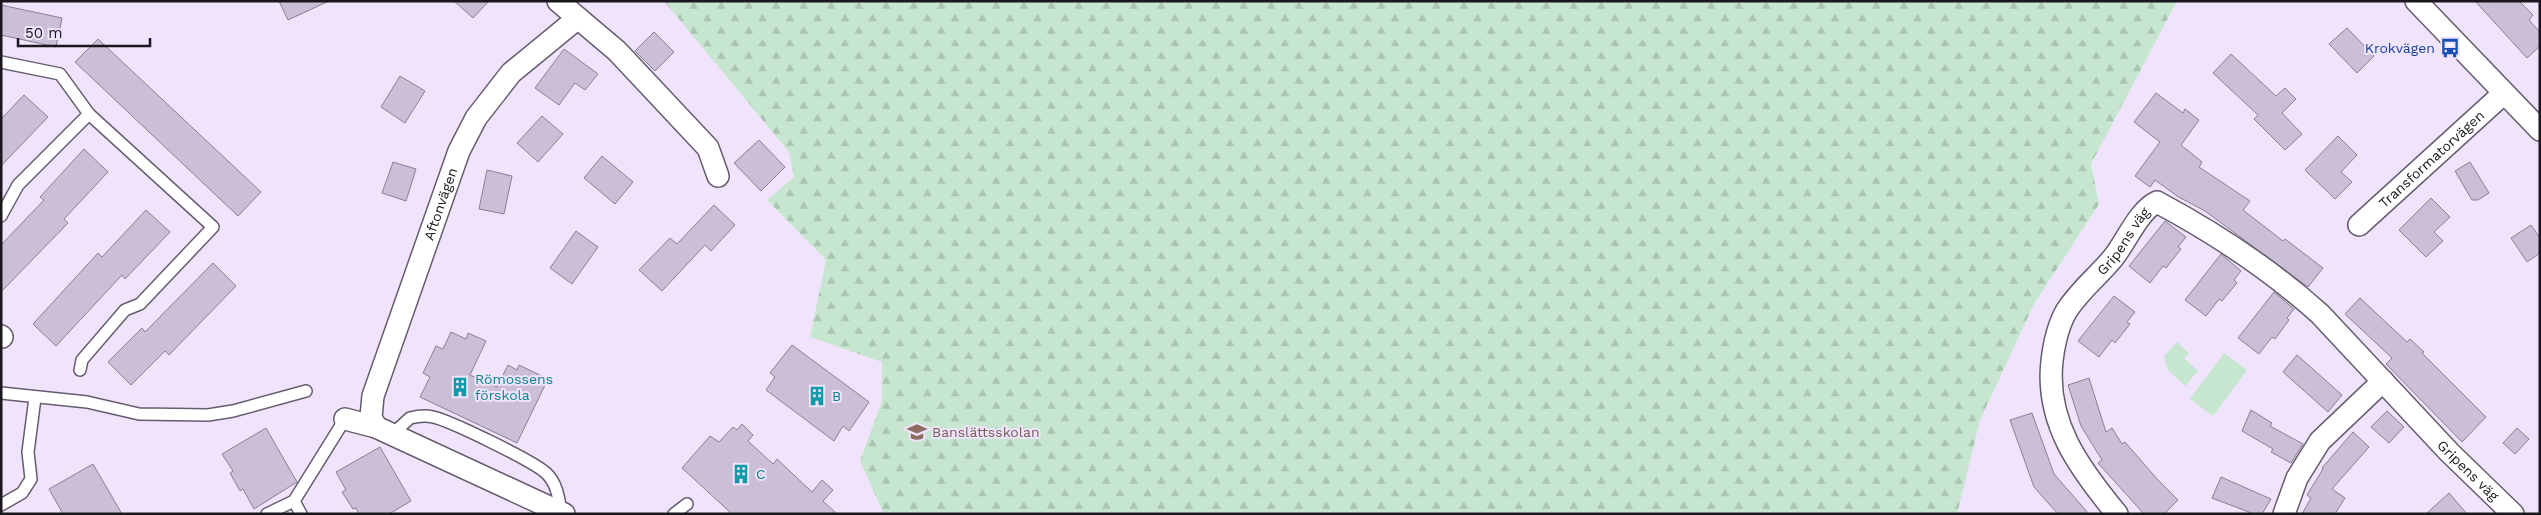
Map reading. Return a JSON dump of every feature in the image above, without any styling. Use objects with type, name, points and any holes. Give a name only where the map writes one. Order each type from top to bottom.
[{"type":"street","points":[[558,1],[617,51],[708,148],[718,176]]},
{"type":"street","points":[[2416,1],[2503,94],[2540,130]]},
{"type":"street","name":"Aftonvägen","points":[[376,427],[370,417],[373,396],[459,151],[476,118],[512,73],[578,18]]},
{"type":"street","name":"Transformatorvägen","points":[[2359,225],[2503,94]]},
{"type":"street","name":"Gripens väg","points":[[2116,514],[2068,448],[2057,422],[2052,403],[2050,378],[2053,355],[2062,322],[2068,310],[2112,259],[2151,204],[2157,202],[2216,235],[2300,296],[2320,314],[2449,452],[2514,514]]},
{"type":"street","points":[[2284,514],[2297,478],[2320,442],[2383,381]]},
{"type":"street","points":[[345,419],[376,427],[563,513]]},
{"type":"lane","points":[[1,62],[60,74],[89,114],[213,227],[140,304],[125,310],[82,360],[80,370]]},
{"type":"lane","points":[[1,216],[18,185],[89,114]]},
{"type":"lane","points":[[1,393],[87,402],[138,414],[208,415],[233,411],[306,391]]},
{"type":"lane","points":[[1,505],[22,493],[29,486],[31,466],[28,452],[35,398]]},
{"type":"lane","points":[[395,437],[399,428],[410,418],[433,417],[456,425],[532,464],[547,474],[558,494],[563,513]]},
{"type":"lane","points":[[268,514],[294,501],[345,419]]},
{"type":"lane","points":[[294,501],[301,514]]},
{"type":"lane","points":[[674,514],[687,504]]},
{"type":"green space","points":[[664,1],[2177,1],[2091,164],[2099,204],[2034,304],[1980,420],[1957,514],[884,514],[860,461],[882,401],[882,362],[810,337],[826,260],[767,200],[794,177],[789,152]]},
{"type":"green space","points":[[2177,342],[2189,353],[2184,358],[2198,371],[2185,386],[2167,369],[2164,356]]},
{"type":"green space","points":[[2224,353],[2247,370],[2213,416],[2190,399]]},
{"type":"building","points":[[279,1],[329,1],[288,20]]},
{"type":"building","points":[[454,1],[489,1],[473,18]]},
{"type":"building","points":[[2475,1],[2519,1],[2533,15],[2529,20],[2540,32],[2540,46],[2527,58]]},
{"type":"building","points":[[1,5],[62,18],[56,47],[1,35]]},
{"type":"building","points":[[2347,28],[2374,56],[2357,73],[2329,44]]},
{"type":"building","points":[[654,32],[674,52],[655,71],[635,51]]},
{"type":"building","points":[[98,39],[261,192],[238,216],[75,62]]},
{"type":"building","points":[[564,49],[598,74],[585,90],[575,83],[559,105],[535,88]]},
{"type":"building","points":[[2231,54],[2276,96],[2285,88],[2296,99],[2282,113],[2302,134],[2285,150],[2254,119],[2258,115],[2213,73]]},
{"type":"building","points":[[400,76],[425,91],[405,123],[381,107]]},
{"type":"building","points":[[2156,93],[2183,113],[2185,109],[2199,120],[2181,145],[2202,162],[2199,167],[2250,201],[2243,210],[2283,241],[2285,239],[2323,268],[2308,287],[2205,211],[2177,196],[2155,180],[2150,187],[2135,176],[2160,142],[2134,122]]},
{"type":"building","points":[[24,95],[48,117],[1,166],[1,119]]},
{"type":"building","points":[[542,116],[563,134],[538,162],[517,143]]},
{"type":"building","points":[[2338,136],[2357,155],[2341,172],[2352,182],[2335,199],[2305,170]]},
{"type":"building","points":[[759,140],[785,167],[761,191],[734,163]]},
{"type":"building","points":[[84,149],[108,172],[64,219],[68,223],[1,292],[1,245],[44,200],[40,197]]},
{"type":"building","points":[[602,156],[633,182],[615,204],[584,178]]},
{"type":"building","points":[[393,162],[416,169],[406,201],[382,193]]},
{"type":"building","points":[[2470,162],[2489,193],[2478,200],[2472,200],[2455,171]]},
{"type":"building","points":[[487,170],[512,176],[504,214],[479,209]]},
{"type":"building","points":[[2431,198],[2450,217],[2434,232],[2443,241],[2426,257],[2399,230]]},
{"type":"building","points":[[714,205],[735,225],[711,251],[705,245],[662,291],[639,270],[670,238],[677,244]]},
{"type":"building","points":[[146,210],[170,232],[125,279],[122,275],[56,346],[33,324],[98,253],[102,257]]},
{"type":"building","points":[[2165,221],[2186,237],[2178,247],[2181,249],[2166,268],[2163,266],[2150,283],[2129,266]]},
{"type":"building","points":[[2531,225],[2540,238],[2540,253],[2527,262],[2511,238]]},
{"type":"building","points":[[576,231],[598,247],[572,284],[550,268]]},
{"type":"building","points":[[2221,254],[2241,271],[2234,280],[2237,283],[2222,301],[2219,299],[2206,316],[2185,300]]},
{"type":"building","points":[[213,263],[236,286],[169,355],[165,351],[131,385],[108,362],[142,328],[145,332]]},
{"type":"building","points":[[2274,292],[2294,309],[2287,318],[2289,320],[2275,339],[2272,337],[2259,354],[2238,338]]},
{"type":"building","points":[[2114,296],[2135,312],[2127,322],[2130,324],[2115,343],[2112,340],[2099,357],[2078,341]]},
{"type":"building","points":[[2360,298],[2407,342],[2410,339],[2424,352],[2422,353],[2486,417],[2462,442],[2386,364],[2392,358],[2345,314]]},
{"type":"building","name":"Römossens förskola","points":[[451,332],[466,339],[468,333],[486,341],[470,375],[497,387],[508,365],[517,370],[519,365],[548,379],[517,443],[420,397],[430,377],[423,373],[436,346],[443,349]]},
{"type":"building","name":"B","points":[[792,345],[869,402],[849,431],[843,426],[834,441],[766,390],[775,377],[770,373]]},
{"type":"building","points":[[2297,355],[2342,395],[2328,412],[2283,372]]},
{"type":"building","points":[[2089,378],[2106,432],[2112,428],[2122,444],[2125,442],[2178,500],[2164,514],[2144,514],[2098,463],[2102,460],[2081,426],[2068,385]]},
{"type":"building","points":[[2251,410],[2272,423],[2270,426],[2303,444],[2291,463],[2271,452],[2273,449],[2242,431]]},
{"type":"building","points":[[2387,411],[2404,427],[2389,443],[2371,427]]},
{"type":"building","points":[[2032,413],[2054,474],[2089,514],[2058,514],[2034,487],[2010,420]]},
{"type":"building","name":"C","points":[[742,424],[753,435],[748,441],[773,464],[777,459],[812,492],[822,480],[833,490],[823,501],[837,514],[732,514],[682,468],[710,436],[719,442],[733,427],[737,430]]},
{"type":"building","points":[[266,428],[297,482],[254,509],[243,489],[240,491],[230,473],[233,471],[222,454]]},
{"type":"building","points":[[2517,428],[2529,439],[2515,454],[2503,443]]},
{"type":"building","points":[[2353,432],[2369,447],[2332,489],[2345,498],[2335,514],[2302,514],[2311,498],[2307,495],[2322,468]]},
{"type":"building","points":[[380,447],[411,501],[389,514],[359,514],[356,508],[353,509],[342,492],[346,490],[336,472]]},
{"type":"building","points":[[93,464],[122,514],[63,514],[49,489]]},
{"type":"building","points":[[2221,477],[2271,499],[2262,514],[2254,514],[2212,498]]},
{"type":"building","points":[[2449,493],[2467,514],[2426,514]]},
{"type":"place","name":"Krokvägen","points":[[2450,48]]},
{"type":"place","name":"Römossens förskola","points":[[460,387]]},
{"type":"place","name":"B","points":[[817,396]]},
{"type":"place","name":"Banslättsskolan","points":[[917,432]]},
{"type":"place","name":"C","points":[[741,474]]}]
